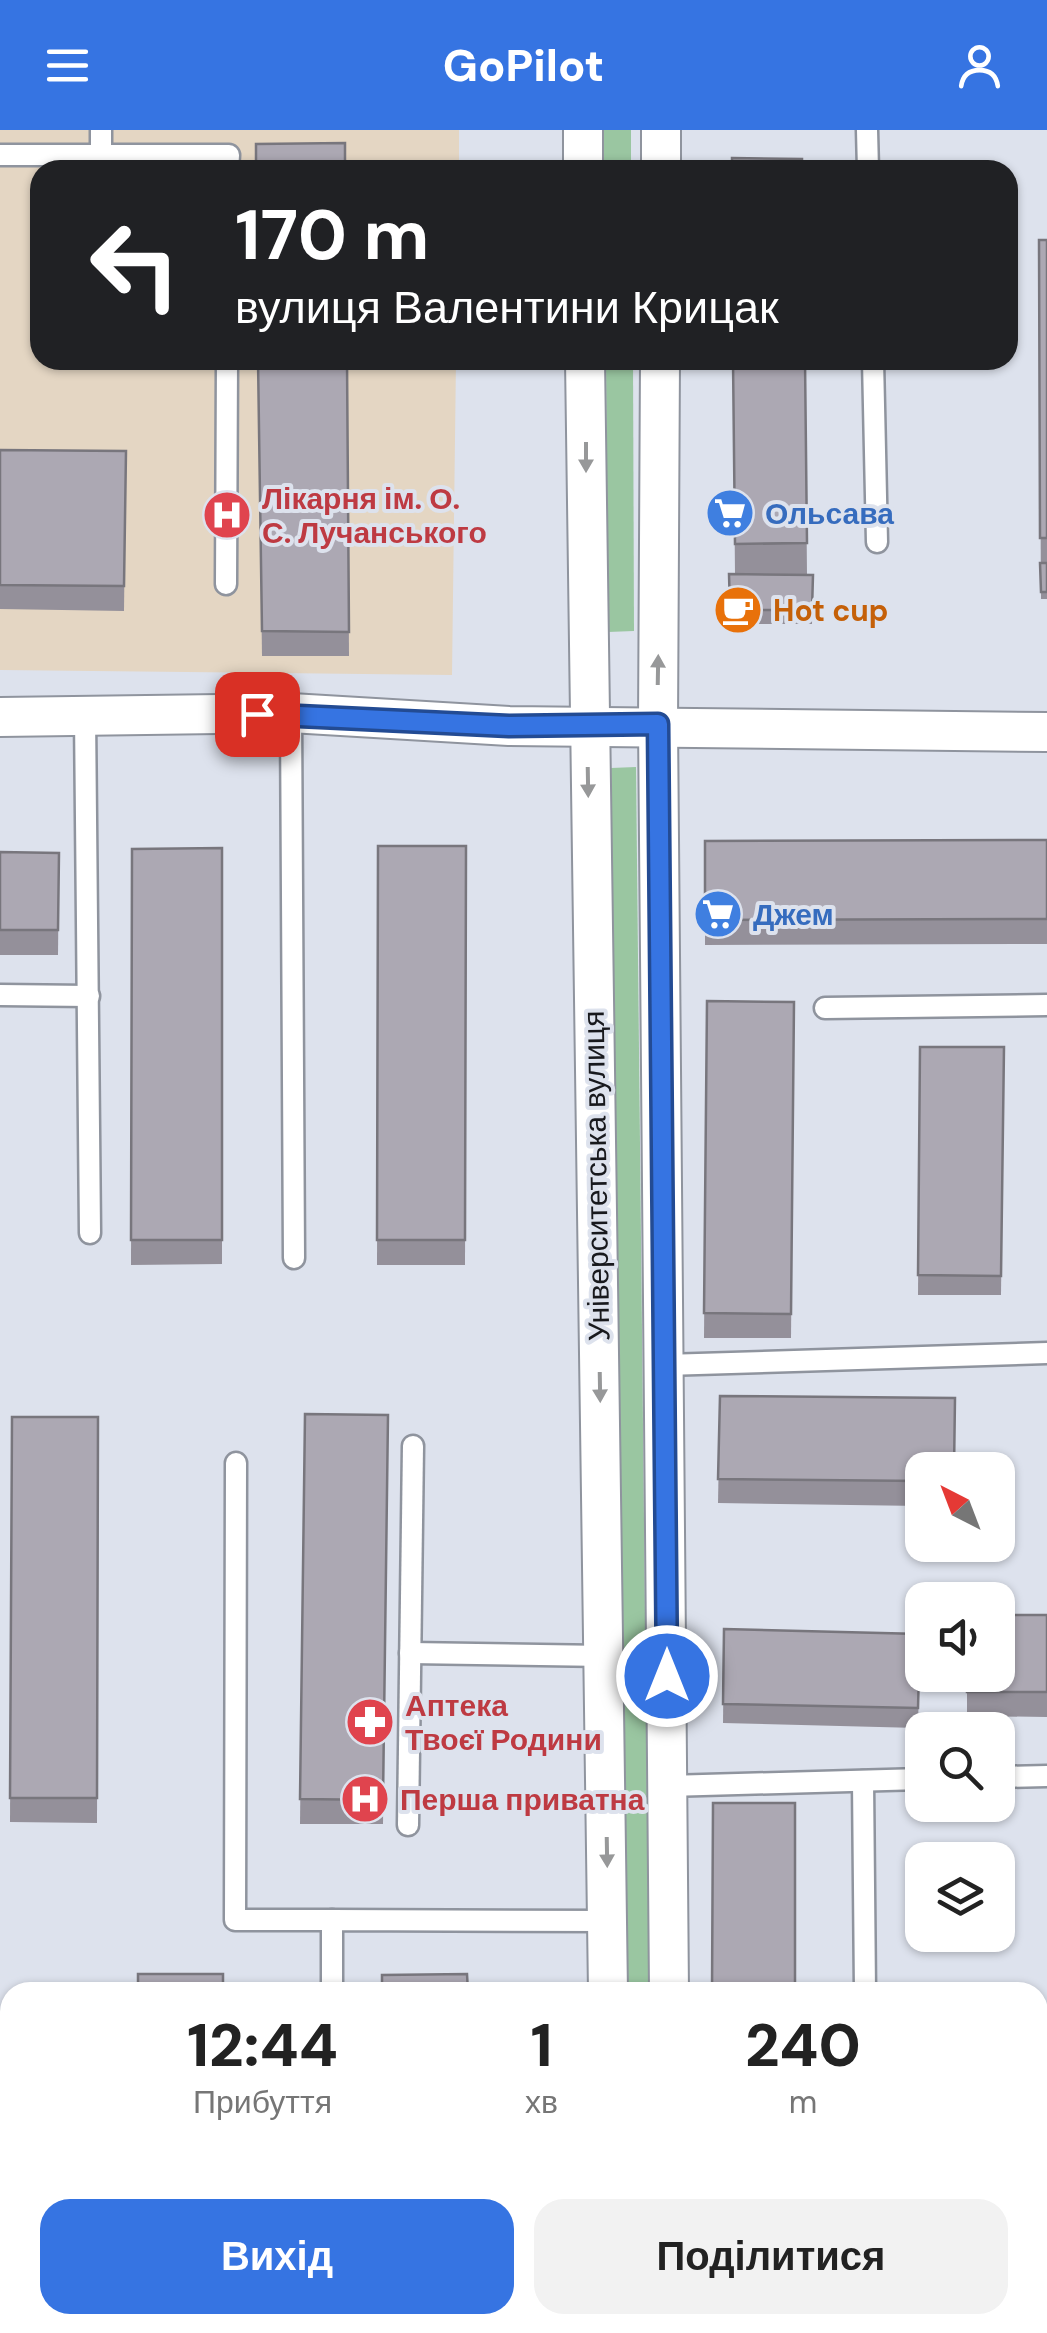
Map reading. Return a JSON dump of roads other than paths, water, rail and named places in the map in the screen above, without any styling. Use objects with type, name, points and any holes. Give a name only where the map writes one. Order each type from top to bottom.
[{"type":"street","points":[[583,130],[583,160]]},
{"type":"street","points":[[661,160],[662,130]]},
{"type":"street","name":"Університетська вулиця","points":[[585,370],[608,1982]]},
{"type":"street","points":[[660,370],[658,724],[670,1982]]},
{"type":"street","points":[[0,717],[291,713],[509,726],[588,723],[1047,732]]},
{"type":"lane","points":[[101,130],[101,155]]},
{"type":"lane","points":[[867,130],[868,160]]},
{"type":"lane","points":[[0,155],[228,155],[228,160]]},
{"type":"lane","points":[[226,584],[227,370]]},
{"type":"lane","points":[[873,370],[877,542]]},
{"type":"lane","points":[[291,713],[294,1258]]},
{"type":"lane","points":[[85,716],[90,1233]]},
{"type":"lane","points":[[0,995],[89,996]]},
{"type":"lane","points":[[825,1008],[1047,1004]]},
{"type":"lane","points":[[665,1364],[1047,1353]]},
{"type":"lane","points":[[408,1824],[413,1446]]},
{"type":"lane","points":[[236,1463],[235,1920],[608,1921]]},
{"type":"lane","points":[[410,1653],[606,1656]]},
{"type":"lane","points":[[1015,1777],[1047,1776]]},
{"type":"lane","points":[[668,1786],[905,1780]]},
{"type":"lane","points":[[863,1781],[865,1982]]},
{"type":"lane","points":[[332,1920],[332,1982]]},
{"type":"place","name":"Ольсава","points":[[730,513]]},
{"type":"place","name":"Лікарня ім. О. С. Лучанського","points":[[227,515]]},
{"type":"place","name":"Hot cup","points":[[738,610]]},
{"type":"place","name":"Джем","points":[[718,914]]},
{"type":"place","name":"Аптека Твоєї Родини","points":[[370,1722]]},
{"type":"place","name":"Перша приватна","points":[[365,1799]]}]
